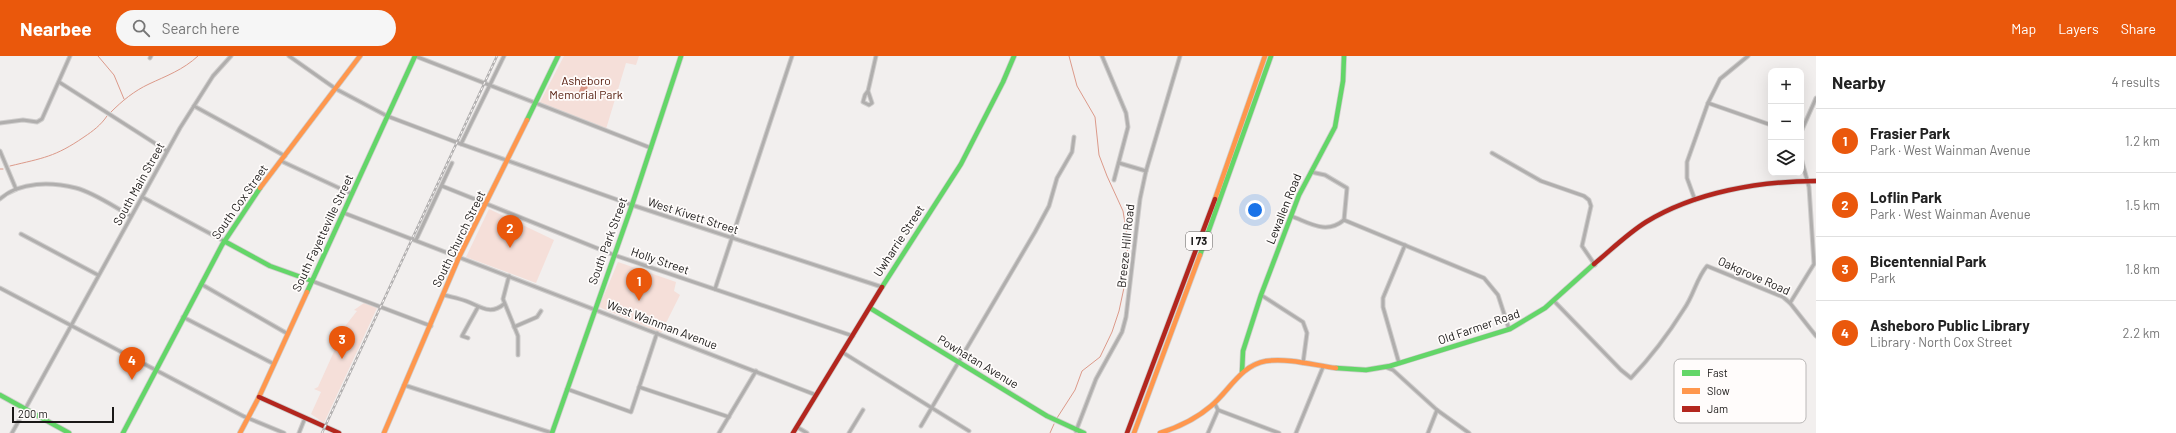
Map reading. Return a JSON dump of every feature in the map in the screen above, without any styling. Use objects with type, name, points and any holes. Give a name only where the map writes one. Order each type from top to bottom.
[{"type":"main road","name":"South Cox Street","points":[[122,433],[224,241],[281,161],[360,56]]},
{"type":"main road","name":"South Fayetteville Street","points":[[240,433],[259,397],[415,56]]},
{"type":"main road","name":"South Church Street","points":[[384,433],[431,326],[459,257],[508,161],[558,56]]},
{"type":"main road","name":"South Park Street","points":[[552,433],[594,309],[632,205],[681,56]]},
{"type":"main road","name":"Uwharrie Street","points":[[793,433],[882,287],[961,164],[1003,82],[1014,56]]},
{"type":"main road","name":"I 73","points":[[1127,433],[1237,140],[1265,56]]},
{"type":"main road","name":"I 73","points":[[1134,433],[1242,143],[1271,56]]},
{"type":"main road","name":"Lewallen Road","points":[[1242,372],[1241,362],[1243,352],[1261,295],[1291,216],[1310,172],[1330,141],[1335,128],[1343,82],[1344,56]]},
{"type":"main road","name":"Old Farmer Road","points":[[1160,433],[1197,418],[1215,404],[1242,372],[1252,365],[1263,361],[1275,360],[1357,371],[1400,363],[1509,329],[1526,322],[1554,301],[1646,221],[1695,200],[1746,188],[1806,180],[1816,181]]},
{"type":"main road","points":[[224,241],[275,268],[312,281]]},
{"type":"main road","name":"Powhatan Avenue","points":[[870,308],[1047,416],[1076,432]]},
{"type":"main road","points":[[0,395],[70,433]]},
{"type":"main road","points":[[259,397],[339,433]]},
{"type":"main road","points":[[1076,432],[1084,433]]},
{"type":"street","points":[[0,123],[23,120],[37,122],[42,119],[70,56]]},
{"type":"street","name":"South Main Street","points":[[12,433],[167,151],[213,76],[231,56]]},
{"type":"street","name":"West Kivett Street","points":[[289,56],[336,89],[387,116],[632,205],[882,287]]},
{"type":"street","points":[[415,56],[651,148]]},
{"type":"street","points":[[461,144],[504,56]]},
{"type":"street","points":[[716,289],[792,56]]},
{"type":"street","points":[[868,90],[876,56]]},
{"type":"street","points":[[1102,56],[1127,120],[1127,132],[1114,180]]},
{"type":"street","name":"Breeze Hill Road","points":[[1076,432],[1096,379],[1122,332],[1126,317],[1138,212],[1146,171],[1180,56]]},
{"type":"street","points":[[1695,200],[1687,178],[1687,162],[1708,103],[1720,79],[1748,56]]},
{"type":"street","points":[[59,82],[167,151]]},
{"type":"street","points":[[1804,125],[1816,98]]},
{"type":"street","points":[[1708,103],[1768,124]]},
{"type":"street","points":[[194,106],[285,156]]},
{"type":"street","points":[[921,426],[1049,206],[1057,178],[1072,152],[1074,137]]},
{"type":"street","points":[[0,151],[16,189]]},
{"type":"street","points":[[1492,153],[1541,181],[1584,196],[1589,200],[1591,206],[1582,246],[1595,265]]},
{"type":"street","points":[[281,161],[353,194]]},
{"type":"street","points":[[416,240],[452,163]]},
{"type":"street","points":[[1119,163],[1146,171]]},
{"type":"street","name":"Oakgrove Road","points":[[1554,301],[1621,370],[1632,378],[1684,309],[1693,294],[1699,275],[1707,266],[1783,297],[1790,303],[1814,264],[1809,187],[1804,171]]},
{"type":"street","points":[[1310,172],[1325,175],[1347,188],[1344,220]]},
{"type":"street","points":[[0,199],[16,189],[32,185],[77,188],[131,216]]},
{"type":"street","name":"Holly Street","points":[[442,186],[614,255],[853,336]]},
{"type":"street","points":[[142,197],[224,241]]},
{"type":"street","name":"West Wainman Avenue","points":[[344,213],[816,395]]},
{"type":"street","points":[[1291,216],[1325,229],[1333,227],[1344,220]]},
{"type":"street","points":[[1344,220],[1484,278],[1498,295],[1509,329]]},
{"type":"street","points":[[21,234],[98,275]]},
{"type":"street","points":[[1400,363],[1383,307],[1383,298],[1405,245]]},
{"type":"street","points":[[509,276],[503,291],[504,304],[518,336],[518,355]]},
{"type":"street","points":[[312,281],[431,326]]},
{"type":"street","points":[[200,284],[288,334]]},
{"type":"street","points":[[0,288],[243,416],[249,417],[284,433]]},
{"type":"street","points":[[444,295],[491,310],[504,304]]},
{"type":"street","points":[[1261,295],[1303,322],[1307,333],[1303,363]]},
{"type":"street","points":[[1790,303],[1816,336]]},
{"type":"street","points":[[468,338],[462,336],[478,307]]},
{"type":"street","points":[[514,327],[537,317],[541,311]]},
{"type":"street","points":[[183,317],[274,364]]},
{"type":"street","points":[[567,389],[631,412],[657,333]]},
{"type":"street","points":[[842,352],[969,430]]},
{"type":"street","points":[[1296,433],[1323,367]]},
{"type":"street","points":[[1385,367],[1393,370],[1437,410],[1469,433]]},
{"type":"street","points":[[719,433],[756,371]]},
{"type":"street","points":[[404,385],[552,433]]},
{"type":"street","points":[[640,387],[729,417]]},
{"type":"street","points":[[1215,404],[1218,410],[1279,433]]},
{"type":"street","points":[[849,433],[863,410]]},
{"type":"street","points":[[1208,433],[1218,410]]},
{"type":"street","points":[[1428,433],[1437,410]]},
{"type":"street","points":[[299,433],[305,418]]},
{"type":"street","points":[[797,427],[807,433]]},
{"type":"green space","name":"Asheboro Memorial Park","points":[[564,56],[639,56],[636,65],[626,63],[606,129],[539,104]]},
{"type":"green space","points":[[489,209],[554,240],[536,283],[466,257]]},
{"type":"green space","points":[[618,262],[676,282],[674,291],[680,295],[661,333],[599,307]]},
{"type":"green space","points":[[364,303],[377,308],[324,423],[311,414],[321,392],[314,389],[318,387],[346,325],[357,311],[354,310]]},
{"type":"shaded area","points":[[580,78],[593,82],[591,87],[588,86],[585,96],[578,94],[582,84],[578,82]]},
{"type":"waterway","points":[[98,56],[114,75],[124,99]]},
{"type":"waterway","points":[[111,112],[138,90],[180,69],[198,56]]},
{"type":"waterway","points":[[1057,418],[1075,390],[1082,371],[1100,357],[1112,332],[1119,311],[1125,283],[1128,242],[1123,211],[1099,155],[1095,117],[1077,86],[1069,56]]},
{"type":"waterway","points":[[10,166],[40,159],[65,149],[94,130],[107,116]]},
{"type":"waterway","points":[[1050,433],[1054,424]]},
{"type":"railway","points":[[322,433],[497,56]]},
{"type":"traffic: fast","points":[[307,292],[415,56]]},
{"type":"traffic: fast","points":[[527,120],[558,56]]},
{"type":"traffic: fast","points":[[552,433],[632,205],[681,56]]},
{"type":"traffic: fast","points":[[882,287],[961,164],[1003,82],[1014,56]]},
{"type":"traffic: fast","points":[[1200,255],[1271,56]]},
{"type":"traffic: fast","points":[[1242,372],[1243,351],[1261,295],[1299,195],[1335,127],[1343,81],[1344,56]]},
{"type":"traffic: fast","points":[[123,433],[222,245],[260,188]]},
{"type":"traffic: fast","points":[[224,241],[270,266],[312,281]]},
{"type":"traffic: fast","points":[[1336,368],[1366,370],[1390,366],[1510,329],[1545,308],[1594,264]]},
{"type":"traffic: fast","points":[[870,308],[1047,416],[1084,433]]},
{"type":"traffic: fast","points":[[0,395],[69,433]]},
{"type":"traffic: slow","points":[[260,188],[360,56]]},
{"type":"traffic: slow","points":[[1215,199],[1265,56]]},
{"type":"traffic: slow","points":[[384,433],[459,257],[527,120]]},
{"type":"traffic: slow","points":[[1134,433],[1200,255]]},
{"type":"traffic: slow","points":[[240,433],[259,397],[307,292]]},
{"type":"traffic: slow","points":[[1160,433],[1187,422],[1205,411],[1218,400],[1242,373],[1257,363],[1283,360],[1336,368]]},
{"type":"traffic: jam","points":[[1594,264],[1646,222],[1685,203],[1728,190],[1751,186],[1773,183],[1816,181]]},
{"type":"traffic: jam","points":[[1127,433],[1215,199]]},
{"type":"traffic: jam","points":[[793,433],[882,287]]},
{"type":"traffic: jam","points":[[259,397],[339,433]]},
{"type":"place","name":"Loflin Park","points":[[510,248]]},
{"type":"place","name":"Frasier Park","points":[[639,301]]},
{"type":"place","name":"Bicentennial Park","points":[[342,359]]},
{"type":"place","name":"Asheboro Public Library","points":[[132,380]]}]
